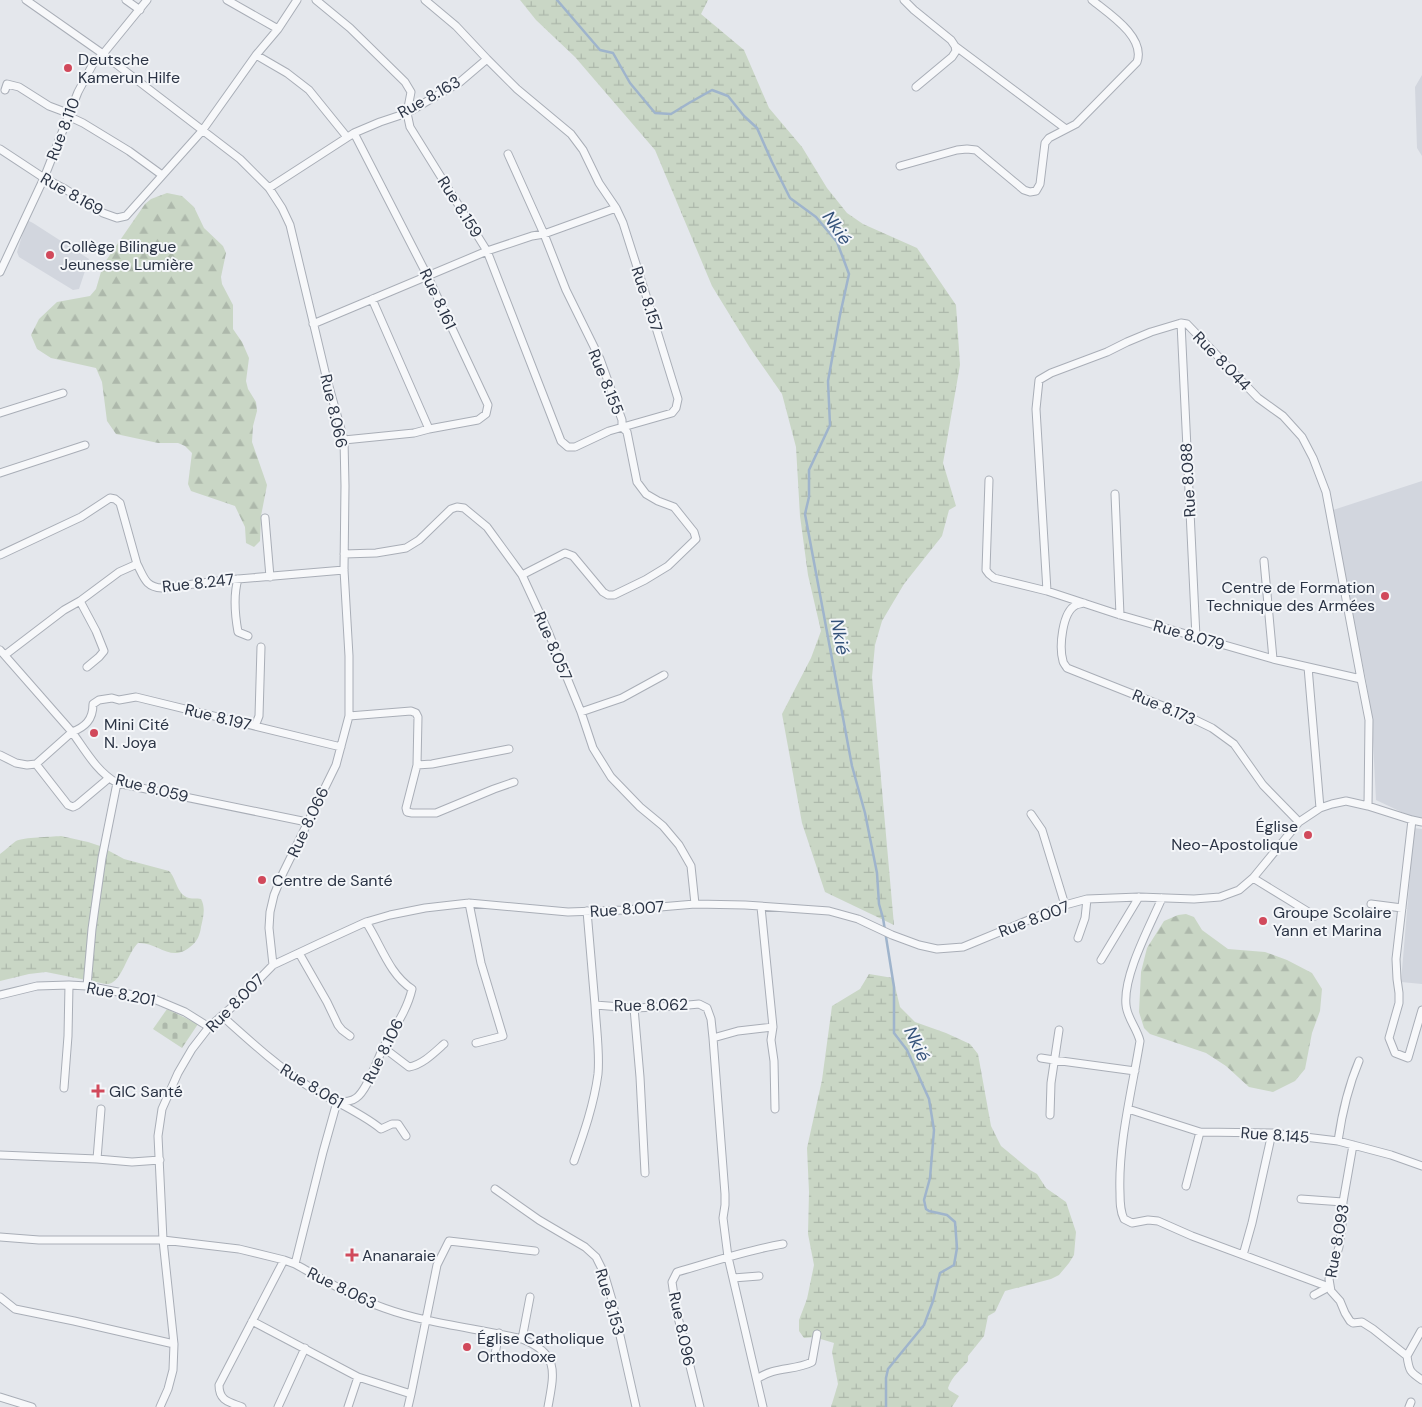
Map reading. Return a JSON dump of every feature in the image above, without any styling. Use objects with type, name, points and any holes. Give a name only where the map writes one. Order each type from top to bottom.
[{"type":"street","name":"Rue 8.066","points":[[26,0],[103,54],[240,159],[268,188],[282,208],[290,225],[326,376],[344,440],[344,570],[349,656],[349,716],[336,765],[274,896],[269,928],[273,965]]},
{"type":"street","points":[[126,0],[140,10]]},
{"type":"street","name":"Rue 8.110","points":[[0,272],[44,178],[78,92],[94,62],[103,54],[147,0]]},
{"type":"street","points":[[227,0],[278,29]]},
{"type":"street","points":[[202,130],[256,55],[278,29],[297,0]]},
{"type":"street","name":"Rue 8.159","points":[[316,0],[350,28],[405,82],[411,92],[407,112],[410,127],[487,251],[561,441],[568,447],[575,447],[622,427]]},
{"type":"street","points":[[313,324],[487,251],[532,236],[544,234],[616,208],[599,183],[583,150],[571,134],[517,89],[456,26],[426,0]]},
{"type":"street","points":[[904,0],[951,40],[955,46],[1066,129]]},
{"type":"street","points":[[900,166],[957,150],[976,150],[1024,190],[1036,191],[1040,184],[1045,143],[1049,138],[1076,124],[1137,62],[1139,56],[1137,44],[1124,26],[1092,0]]},
{"type":"street","points":[[916,87],[952,57],[956,51],[955,46]]},
{"type":"street","name":"Rue 8.161","points":[[256,55],[310,90],[350,135],[427,275],[488,405],[486,414],[478,420],[429,429]]},
{"type":"street","name":"Rue 8.163","points":[[268,188],[350,135],[407,112],[460,82],[487,59]]},
{"type":"street","points":[[5,90],[7,84],[19,87],[49,106],[65,112],[68,116],[129,151],[162,175]]},
{"type":"street","name":"Rue 8.169","points":[[0,149],[103,213],[117,218],[126,216],[202,130]]},
{"type":"street","name":"Rue 8.155","points":[[508,154],[544,234],[566,290],[600,360],[622,420],[622,427],[628,432],[637,482],[646,494],[674,507],[694,532],[696,539],[668,566],[614,595],[608,595],[603,592],[573,556],[566,553],[522,575]]},
{"type":"street","name":"Rue 8.157","points":[[616,208],[645,292],[678,399],[676,408],[672,413],[622,427]]},
{"type":"street","points":[[344,440],[414,433],[429,429],[372,299]]},
{"type":"street","name":"Rue 8.044","points":[[1047,591],[1036,410],[1039,380],[1051,373],[1107,352],[1151,332],[1181,323],[1187,324],[1258,398],[1283,416],[1302,437],[1313,458],[1326,492],[1361,679]]},
{"type":"street","name":"Rue 8.088","points":[[1181,323],[1196,638]]},
{"type":"street","points":[[0,413],[63,393]]},
{"type":"street","points":[[0,473],[85,445]]},
{"type":"street","name":"Rue 8.079","points":[[989,480],[986,570],[994,578],[1047,591],[1120,616],[1196,638],[1273,659],[1361,679]]},
{"type":"street","points":[[1115,494],[1120,616]]},
{"type":"street","points":[[0,555],[81,517],[110,498],[115,498],[120,503],[137,564],[119,572],[80,601],[2,653],[72,732],[36,764],[16,763],[0,755]]},
{"type":"street","name":"Rue 8.057","points":[[344,554],[376,553],[406,548],[419,540],[451,509],[457,507],[464,508],[487,527],[522,575],[547,629],[593,748],[611,777],[640,807],[663,826],[679,845],[691,866],[695,904]]},
{"type":"street","points":[[265,518],[270,577]]},
{"type":"street","points":[[1264,561],[1273,659]]},
{"type":"street","name":"Rue 8.247","points":[[137,564],[148,585],[154,588],[344,570]]},
{"type":"street","points":[[238,580],[235,588],[238,632],[248,636]]},
{"type":"street","points":[[80,601],[104,651],[87,666]]},
{"type":"street","name":"Rue 8.173","points":[[1084,603],[1076,605],[1070,611],[1063,624],[1063,662],[1067,668],[1183,714],[1212,728],[1234,744],[1263,785],[1299,822]]},
{"type":"street","points":[[255,726],[258,716],[261,647]]},
{"type":"street","points":[[1308,667],[1320,808]]},
{"type":"street","points":[[580,712],[622,698],[664,674]]},
{"type":"street","points":[[1361,679],[1369,720],[1368,806]]},
{"type":"street","name":"Rue 8.197","points":[[72,732],[81,729],[88,721],[92,714],[93,704],[99,700],[112,698],[119,700],[136,697],[341,747]]},
{"type":"street","points":[[349,716],[412,711],[416,713],[418,717],[418,765],[406,808],[407,812],[436,813],[514,782]]},
{"type":"street","name":"Rue 8.059","points":[[72,732],[98,768],[116,782],[308,822]]},
{"type":"street","points":[[418,765],[509,749]]},
{"type":"street","points":[[36,764],[68,806],[73,807],[78,805],[109,778]]},
{"type":"street","points":[[86,986],[102,858],[116,782]]},
{"type":"street","name":"Rue 8.007","points":[[160,1407],[168,1389],[173,1370],[174,1344],[163,1240],[158,1136],[162,1109],[192,1049],[209,1027],[273,965],[366,922],[425,908],[469,903],[568,912],[625,910],[695,904],[745,905],[829,911],[858,919],[919,945],[937,949],[963,947],[1065,905],[1087,899],[1139,897],[1194,899],[1220,897],[1239,890],[1254,878],[1299,822],[1320,808],[1332,804],[1346,801],[1422,822]]},
{"type":"street","points":[[1031,814],[1045,838],[1065,905]]},
{"type":"street","points":[[1412,820],[1396,959],[1400,993],[1396,1016],[1389,1038],[1395,1053],[1408,1058],[1422,1010]]},
{"type":"street","points":[[1254,878],[1315,916]]},
{"type":"street","points":[[1101,960],[1139,897]]},
{"type":"street","points":[[1162,898],[1135,959],[1127,987],[1126,1004],[1128,1015],[1140,1041],[1119,1174],[1121,1213],[1124,1220],[1132,1223],[1148,1220],[1158,1221],[1329,1287]]},
{"type":"street","points":[[1078,938],[1085,918],[1087,899]]},
{"type":"street","points":[[469,903],[481,963],[503,1036],[476,1043]]},
{"type":"street","points":[[1371,904],[1402,908]]},
{"type":"street","points":[[761,907],[773,1028],[771,1040],[774,1060],[775,1109]]},
{"type":"street","name":"Rue 8.062","points":[[587,912],[595,1005],[634,1008],[699,1004],[707,1008],[713,1038]]},
{"type":"street","name":"Rue 8.106","points":[[337,1102],[356,1098],[364,1090],[410,999],[412,989],[400,980],[390,967],[366,922]]},
{"type":"street","points":[[299,953],[338,1025],[350,1036]]},
{"type":"street","points":[[0,995],[37,986],[69,986]]},
{"type":"street","name":"Rue 8.201","points":[[64,1088],[69,986],[86,986],[154,999],[184,1012],[209,1027]]},
{"type":"street","points":[[574,1161],[594,1097],[598,1073],[595,1005]]},
{"type":"street","points":[[634,1008],[645,1173]]},
{"type":"street","name":"Rue 8.061","points":[[222,1016],[281,1068],[310,1087],[357,1112],[381,1129],[392,1124],[398,1124],[406,1136]]},
{"type":"street","points":[[763,1407],[728,1257],[723,1218],[725,1194],[713,1038],[738,1031],[773,1028]]},
{"type":"street","points":[[1050,1115],[1051,1083],[1058,1030]]},
{"type":"street","points":[[384,1048],[409,1067],[417,1066],[444,1044]]},
{"type":"street","points":[[1042,1058],[1135,1071]]},
{"type":"street","points":[[1338,1141],[1346,1098],[1359,1061]]},
{"type":"street","points":[[295,1264],[337,1102]]},
{"type":"street","points":[[97,1159],[101,1109]]},
{"type":"street","name":"Rue 8.145","points":[[1128,1109],[1200,1132],[1272,1133],[1338,1141],[1422,1166]]},
{"type":"street","points":[[1186,1186],[1200,1132]]},
{"type":"street","points":[[1243,1255],[1272,1133]]},
{"type":"street","name":"Rue 8.093","points":[[1353,1145],[1339,1247],[1329,1279],[1329,1287],[1340,1301],[1350,1321],[1353,1324],[1362,1322],[1407,1356],[1411,1372],[1422,1380]]},
{"type":"street","points":[[0,1154],[132,1162],[160,1160]]},
{"type":"street","name":"Rue 8.153","points":[[496,1189],[539,1220],[585,1247],[596,1257],[604,1273],[612,1300],[636,1407]]},
{"type":"street","points":[[1301,1199],[1344,1202]]},
{"type":"street","name":"Rue 8.063","points":[[0,1237],[39,1240],[163,1240],[239,1249],[284,1260],[363,1300],[386,1309],[522,1339],[532,1343],[542,1350],[552,1365],[554,1378],[548,1407]]},
{"type":"street","points":[[408,1407],[425,1319],[438,1265],[449,1241],[535,1251]]},
{"type":"street","name":"Rue 8.096","points":[[700,1407],[676,1309],[672,1282],[677,1272],[759,1248],[783,1244]]},
{"type":"street","points":[[242,1407],[224,1399],[219,1394],[219,1385],[284,1260]]},
{"type":"street","points":[[733,1278],[759,1276]]},
{"type":"street","points":[[1314,1295],[1329,1287]]},
{"type":"street","points":[[522,1339],[530,1296]]},
{"type":"street","points":[[0,1297],[15,1309],[174,1344]]},
{"type":"street","points":[[252,1321],[358,1377],[411,1394]]},
{"type":"street","points":[[1407,1356],[1421,1331]]},
{"type":"street","points":[[495,1354],[499,1334]]},
{"type":"street","points":[[757,1379],[774,1370],[803,1367],[812,1362],[817,1334]]},
{"type":"street","points":[[278,1407],[304,1348]]},
{"type":"street","points":[[348,1407],[358,1377]]},
{"type":"street","points":[[0,1397],[22,1406],[32,1407]]},
{"type":"shaded area","points":[[1422,75],[1422,156],[1417,148],[1415,87]]},
{"type":"shaded area","name":"Collège Bilingue Jeunesse Lumière","points":[[27,220],[89,259],[79,289],[73,290],[19,257],[17,252]]},
{"type":"shaded area","name":"Centre de Formation Technique des Armées","points":[[1422,481],[1422,818],[1412,817],[1376,800],[1372,721],[1366,680],[1330,511]]},
{"type":"shaded area","points":[[1414,828],[1422,829],[1422,984],[1401,982]]},
{"type":"green space","points":[[520,0],[708,0],[701,14],[744,50],[769,108],[802,147],[827,188],[847,213],[863,224],[917,248],[956,305],[960,365],[943,463],[956,506],[949,510],[942,536],[904,584],[882,621],[875,645],[872,677],[894,925],[825,892],[802,823],[782,714],[811,658],[821,631],[808,575],[800,516],[796,447],[782,394],[750,348],[712,286],[655,150],[575,57],[536,20]]},
{"type":"green space","points":[[167,193],[182,196],[194,207],[204,228],[223,246],[226,253],[221,277],[222,284],[233,305],[233,329],[242,342],[249,358],[246,381],[248,389],[256,402],[257,411],[253,426],[252,442],[267,485],[261,516],[260,541],[254,547],[246,543],[245,527],[235,506],[191,491],[188,484],[192,453],[185,446],[178,443],[158,443],[116,434],[107,421],[102,382],[96,368],[51,358],[37,349],[31,335],[39,319],[57,302],[90,296],[96,289],[103,265],[145,204],[151,199]]},
{"type":"green space","points":[[61,836],[88,842],[100,846],[124,859],[169,871],[179,890],[185,896],[201,899],[203,902],[203,920],[195,943],[183,951],[170,953],[152,945],[138,943],[131,952],[120,975],[108,984],[46,972],[0,981],[0,854],[16,841]]},
{"type":"green space","points":[[1186,914],[1194,917],[1202,930],[1228,949],[1265,952],[1287,960],[1312,973],[1322,989],[1320,1011],[1312,1033],[1305,1069],[1295,1081],[1273,1092],[1249,1087],[1226,1066],[1206,1053],[1150,1034],[1144,1028],[1139,1012],[1141,972],[1147,948],[1164,921]]},
{"type":"green space","points":[[869,974],[893,978],[900,1007],[915,1022],[970,1044],[978,1054],[991,1126],[1001,1146],[1037,1174],[1046,1188],[1066,1202],[1076,1232],[1074,1255],[1059,1275],[1051,1279],[1005,1291],[995,1312],[988,1316],[984,1336],[968,1356],[968,1361],[954,1377],[948,1388],[959,1396],[952,1407],[831,1407],[838,1384],[832,1352],[834,1343],[814,1337],[804,1338],[799,1331],[799,1320],[807,1299],[814,1265],[808,1234],[807,1148],[822,1080],[832,1006],[860,989]]},
{"type":"green space","points":[[167,1009],[198,1024],[182,1048],[153,1029]]},
{"type":"waterway","name":"Nkié","points":[[557,0],[600,50],[613,53],[630,83],[655,113],[671,114],[712,90],[728,96],[744,116],[757,128],[790,198],[816,217],[837,242],[849,274],[828,381],[830,425],[809,470],[809,497],[805,514],[852,766],[865,813],[877,873],[879,904],[894,987],[894,1033],[907,1050],[929,1099],[934,1130],[930,1178],[924,1200],[926,1209],[947,1215],[955,1222],[957,1248],[954,1265],[940,1273],[933,1301],[924,1325],[888,1369],[886,1378],[886,1407]]},
{"type":"place","name":"Deutsche Kamerun Hilfe","points":[[68,68]]},
{"type":"place","name":"Collège Bilingue Jeunesse Lumière","points":[[50,255]]},
{"type":"place","name":"Centre de Formation Technique des Armées","points":[[1385,596]]},
{"type":"place","name":"Mini Cité N. Joya","points":[[94,733]]},
{"type":"place","name":"Église Neo-Apostolique","points":[[1308,835]]},
{"type":"place","name":"Centre de Santé","points":[[262,880]]},
{"type":"place","name":"Groupe Scolaire Yann et Marina","points":[[1263,921]]},
{"type":"place","name":"GIC Santé","points":[[98,1091]]},
{"type":"place","name":"Ananaraie","points":[[352,1255]]},
{"type":"place","name":"Église Catholique Orthodoxe","points":[[467,1347]]}]
